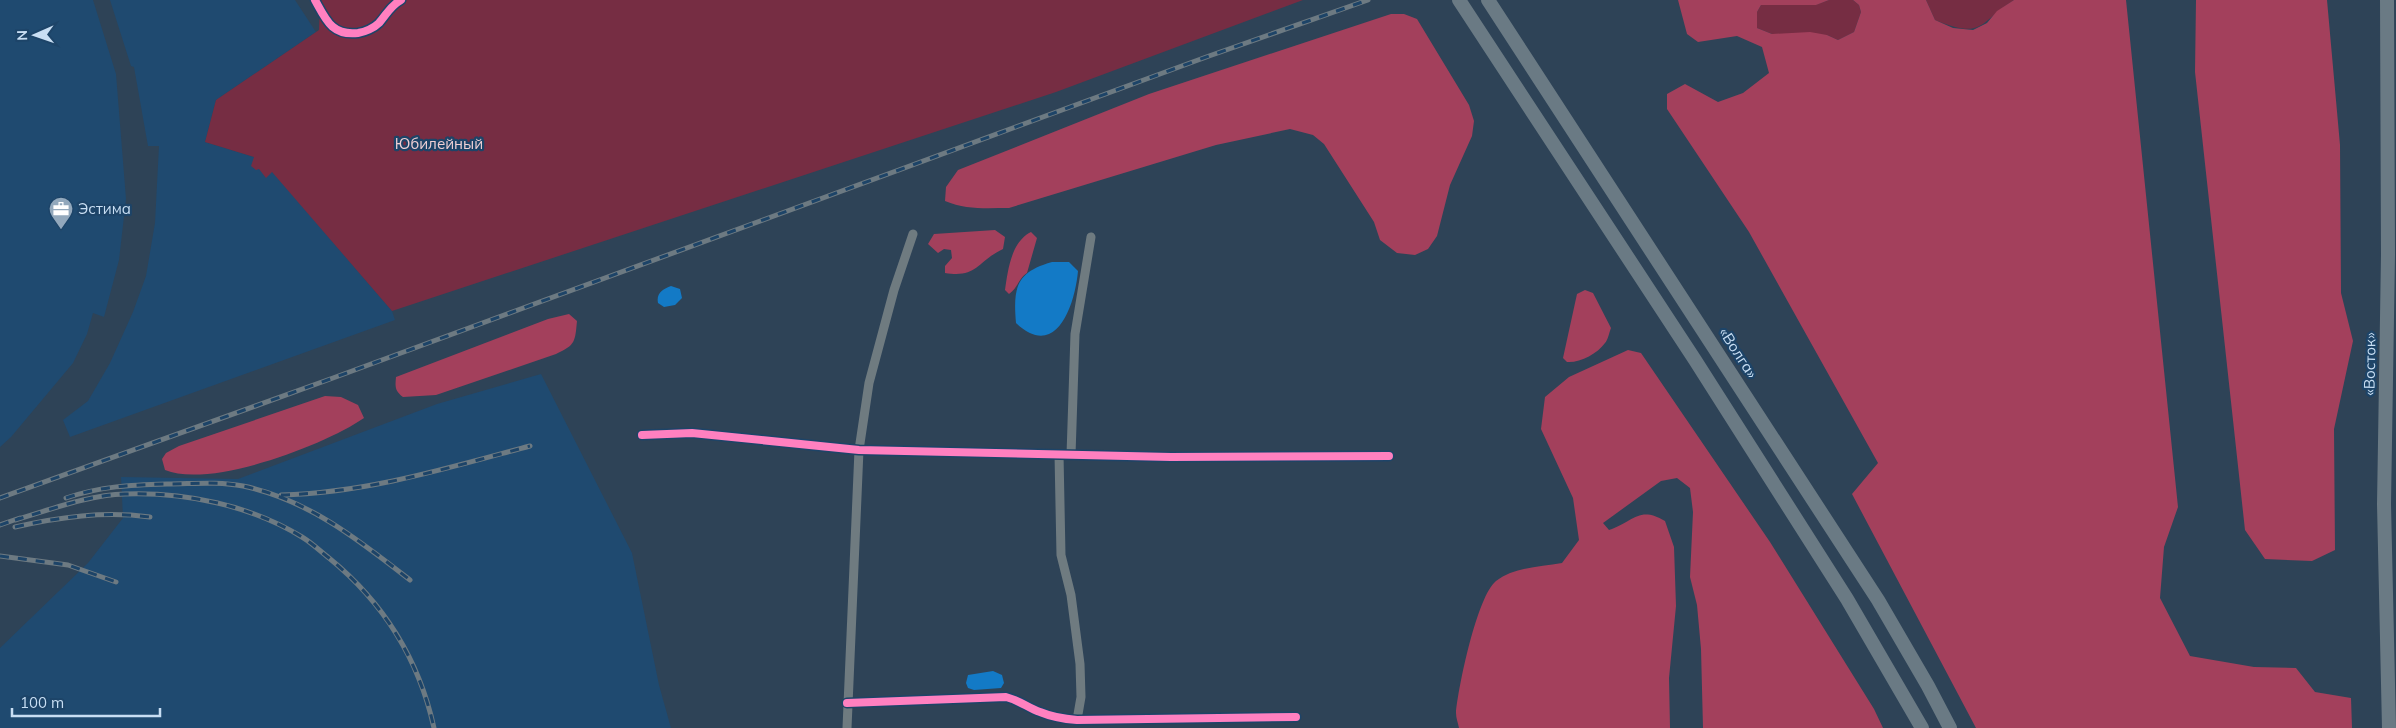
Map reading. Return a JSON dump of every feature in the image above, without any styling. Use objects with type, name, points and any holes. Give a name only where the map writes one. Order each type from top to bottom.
[{"type":"highway","name":"«Восток»","points":[[2388,0],[2388,255],[2384,504],[2388,728]]},
{"type":"highway","name":"«Волга»","points":[[1488,1],[1878,600],[1950,728]]},
{"type":"highway","points":[[1462,5],[1690,352],[1847,599],[1922,728]]},
{"type":"street","points":[[315,0],[328,23],[346,34],[364,32],[378,24],[391,6],[400,0]]},
{"type":"street","points":[[846,728],[860,450],[869,383],[894,290],[913,234]]},
{"type":"street","points":[[1071,455],[1075,334],[1091,237]]},
{"type":"street","points":[[642,435],[692,433],[860,450],[1071,455],[1389,456]]},
{"type":"street","points":[[1059,454],[1061,555],[1071,595],[1080,664],[1081,697],[1077,720]]},
{"type":"street","points":[[847,703],[1006,698],[1022,701],[1038,712],[1059,718],[1077,720],[1296,717]]},
{"type":"shaded area","name":"Эстима","points":[[0,0],[93,0],[116,74],[126,199],[119,260],[104,317],[93,313],[87,334],[73,363],[11,437],[0,447]]},
{"type":"shaded area","points":[[110,0],[295,0],[316,32],[216,100],[205,142],[254,157],[259,168],[272,171],[392,311],[395,320],[70,437],[63,420],[88,401],[110,363],[133,312],[146,276],[155,223],[159,146],[148,146],[134,67],[131,66]]},
{"type":"shaded area","points":[[1678,0],[1829,0],[1816,5],[1761,5],[1757,12],[1757,28],[1772,34],[1810,32],[1827,35],[1838,40],[1854,32],[1861,12],[1859,5],[1853,0],[1926,0],[1935,20],[1953,28],[1973,30],[1987,23],[1997,11],[2014,0],[2126,0],[2178,507],[2164,547],[2160,598],[2190,656],[2254,667],[2296,668],[2315,692],[2351,698],[2352,728],[1976,728],[1852,494],[1878,463],[1749,232],[1667,109],[1667,94],[1685,84],[1718,102],[1743,93],[1769,73],[1762,47],[1737,36],[1698,42],[1687,34]]},
{"type":"shaded area","points":[[2196,0],[2327,0],[2340,145],[2341,293],[2353,341],[2334,429],[2335,550],[2312,561],[2265,559],[2245,530],[2195,72]]},
{"type":"shaded area","points":[[1391,14],[1404,14],[1417,19],[1469,105],[1474,121],[1472,136],[1450,185],[1437,236],[1428,249],[1415,255],[1397,253],[1380,240],[1374,222],[1324,144],[1313,135],[1290,129],[1216,145],[1009,208],[968,207],[945,201],[946,187],[958,170],[1149,94]]},
{"type":"shaded area","points":[[995,230],[1005,237],[1003,249],[976,268],[964,273],[945,273],[945,266],[952,258],[951,250],[944,249],[938,253],[928,244],[934,234]]},
{"type":"shaded area","points":[[1031,232],[1037,238],[1027,273],[1009,294],[1005,290],[1012,257],[1019,242]]},
{"type":"shaded area","points":[[1585,290],[1593,293],[1611,328],[1606,342],[1598,351],[1583,359],[1567,362],[1563,358],[1577,294]]},
{"type":"shaded area","points":[[569,314],[577,321],[575,338],[571,345],[556,354],[436,395],[403,397],[397,391],[396,377],[548,319]]},
{"type":"shaded area","points":[[1628,350],[1641,353],[1770,542],[1874,709],[1883,728],[1703,728],[1701,649],[1697,605],[1690,577],[1693,512],[1690,488],[1677,478],[1661,481],[1603,523],[1609,530],[1636,516],[1656,516],[1665,521],[1674,547],[1676,606],[1669,678],[1670,728],[1459,728],[1456,713],[1460,684],[1476,623],[1489,590],[1496,581],[1511,573],[1527,568],[1562,563],[1579,540],[1573,498],[1541,429],[1545,397],[1569,377]]},
{"type":"shaded area","points":[[541,374],[632,553],[659,685],[671,728],[0,728],[0,648],[88,563],[123,518],[121,477],[238,479],[437,404]]},
{"type":"shaded area","points":[[325,396],[341,397],[358,405],[364,418],[346,429],[296,451],[237,469],[210,474],[185,474],[165,470],[162,459],[166,453],[179,446]]},
{"type":"green space","name":"Юбилейный","points":[[1303,0],[1056,92],[392,311],[272,172],[266,178],[259,169],[256,170],[251,166],[254,157],[205,142],[216,100],[319,30],[320,1]]},
{"type":"green space","points":[[1829,0],[1853,0],[1859,5],[1861,12],[1854,32],[1838,40],[1827,35],[1772,34],[1757,28],[1757,12],[1761,5],[1815,5]]},
{"type":"green space","points":[[1926,0],[2014,0],[1979,26],[1972,29],[1963,29],[1935,20]]},
{"type":"water","points":[[1052,262],[1069,262],[1078,271],[1073,299],[1068,312],[1061,324],[1052,332],[1042,336],[1030,333],[1016,323],[1015,300],[1019,283],[1024,276],[1040,266]]},
{"type":"water","points":[[671,286],[680,289],[682,298],[675,305],[664,307],[658,303],[659,294]]},
{"type":"water","points":[[993,671],[1002,675],[1004,683],[1001,688],[974,690],[968,688],[966,683],[968,675]]},
{"type":"railway","points":[[0,498],[333,378],[1209,56],[1368,0]]},
{"type":"railway","points":[[281,495],[344,490],[407,478],[530,446]]},
{"type":"railway","points":[[66,498],[104,489],[154,484],[205,483],[243,486],[266,492],[311,511],[352,536],[410,580]]},
{"type":"railway","points":[[15,520],[97,497],[148,494],[194,498],[216,503],[261,516],[282,526],[306,539],[329,558],[348,575],[382,613],[396,634],[419,679],[434,728]]},
{"type":"railway","points":[[15,527],[48,520],[82,516],[133,515],[150,517]]},
{"type":"railway","points":[[0,525],[20,518]]},
{"type":"railway","points":[[0,556],[68,565],[116,582]]},
{"type":"cycle path","points":[[315,0],[331,25],[342,32],[349,33],[361,32],[375,27],[391,8],[401,0]]},
{"type":"cycle path","points":[[642,435],[692,433],[859,450],[1171,457],[1389,456]]},
{"type":"cycle path","points":[[847,703],[1006,697],[1049,715],[1077,720],[1296,717]]},
{"type":"place","name":"Эстима","points":[[61,230]]}]
